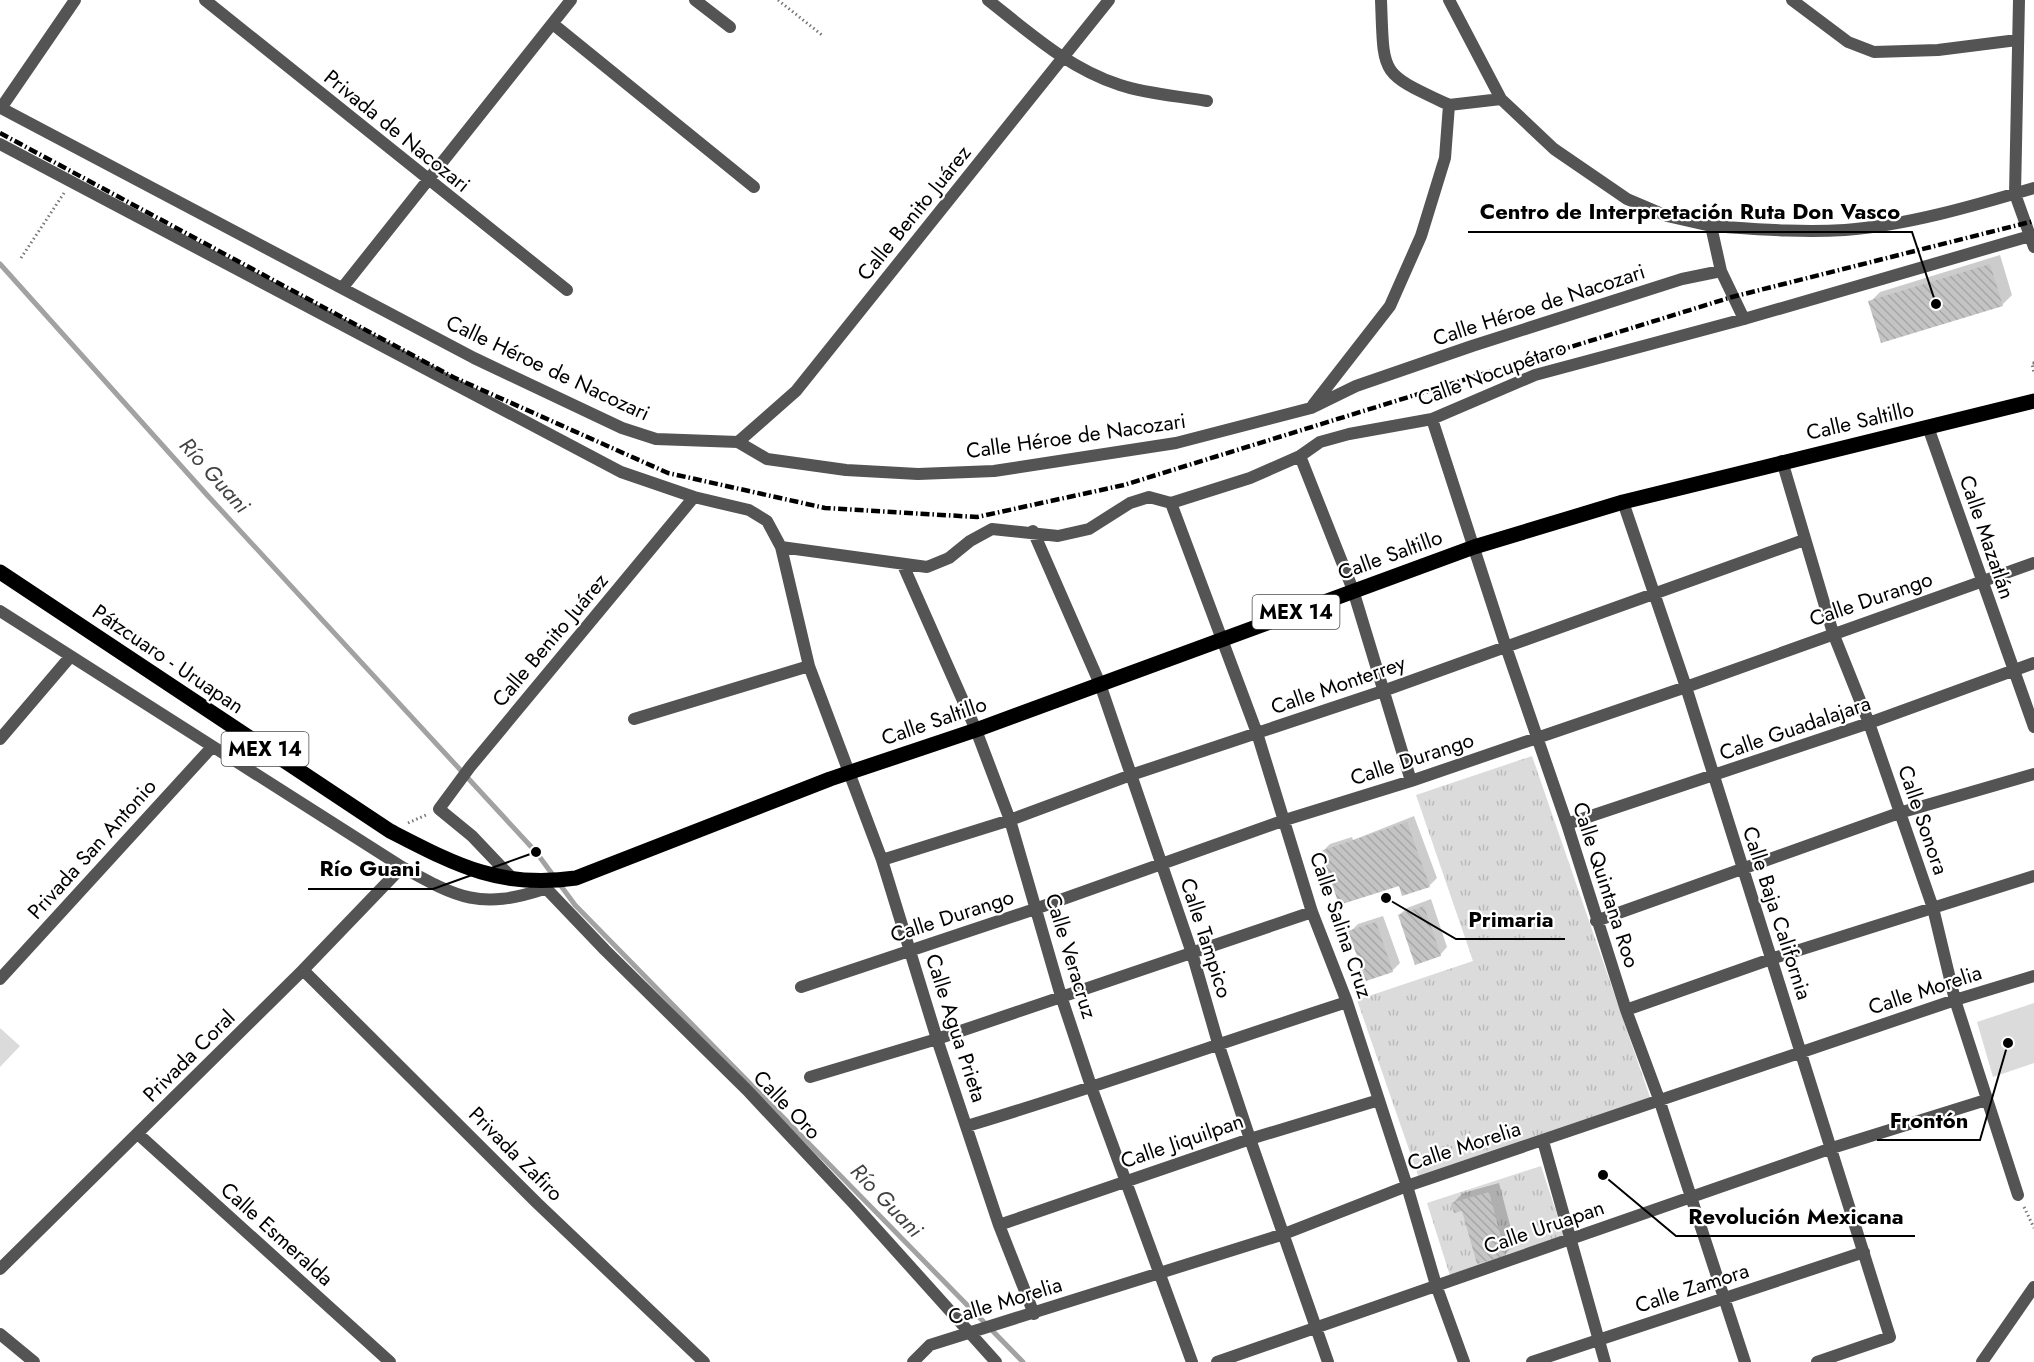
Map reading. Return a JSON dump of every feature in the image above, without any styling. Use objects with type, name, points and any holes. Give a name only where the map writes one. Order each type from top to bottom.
[{"type":"main road","name":"Calle Saltillo","points":[[576,878],[849,773],[976,730],[1474,547],[1623,502],[1782,461],[2034,401]]},
{"type":"main road","name":"Pátzcuaro - Uruapan","points":[[0,572],[390,831],[446,860],[480,872],[545,884],[576,878]]},
{"type":"street","points":[[1,108],[75,0]]},
{"type":"street","name":"Privada de Nacozari","points":[[205,0],[426,180],[567,290]]},
{"type":"street","points":[[343,287],[571,0]]},
{"type":"street","points":[[695,0],[730,27]]},
{"type":"street","points":[[988,0],[1062,59],[1121,86],[1207,101]]},
{"type":"street","name":"Calle Benito Juárez","points":[[738,442],[795,391],[1109,0]]},
{"type":"street","points":[[1381,0],[1383,59],[1393,76],[1449,105],[1501,99]]},
{"type":"street","points":[[1449,0],[1501,99],[1554,148],[1627,199],[1667,216],[1711,226],[1787,232],[1846,230],[1933,215],[2034,188]]},
{"type":"street","points":[[1791,0],[1848,42],[1874,52],[1938,50],[2018,40]]},
{"type":"street","points":[[2019,0],[2015,194],[2032,242]]},
{"type":"street","points":[[553,24],[754,187]]},
{"type":"street","points":[[1311,408],[1390,306],[1421,236],[1445,158],[1449,105]]},
{"type":"street","name":"Calle Héroe de Nacozari","points":[[1,108],[474,358],[622,429],[656,440],[738,442],[767,459],[846,470],[918,474],[994,471],[1176,443],[1311,408],[1356,386],[1472,346],[1682,279],[1721,271]]},
{"type":"street","name":"Calle Agua Prieta","points":[[0,144],[621,472],[694,497],[749,510],[767,521],[782,547],[809,666],[882,860],[937,1039],[1028,1316]]},
{"type":"street","points":[[1711,226],[1721,271],[1744,319]]},
{"type":"street","name":"Calle Nocupétaro","points":[[782,547],[927,567],[950,558],[969,540],[992,529],[1033,531],[1058,536],[1089,530],[1130,503],[1149,497],[1171,503],[1250,478],[1300,456],[1320,442],[1349,434],[1432,419],[1534,375],[2032,242]]},
{"type":"street","name":"Calle Quintana Roo","points":[[1432,419],[1506,648],[1567,824],[1596,921],[1659,1099],[1745,1362]]},
{"type":"street","name":"Calle Mazatlán","points":[[1928,427],[2034,727]]},
{"type":"street","points":[[1300,456],[1353,591],[1411,781]]},
{"type":"street","name":"Calle Sonora","points":[[1782,461],[1833,633],[1869,723],[1933,908],[1955,1000],[2018,1195]]},
{"type":"street","name":"Calle Benito Juárez","points":[[439,809],[470,767],[694,497]]},
{"type":"street","name":"Calle Baja California","points":[[1623,502],[1686,687],[1890,1337],[1817,1362]]},
{"type":"street","name":"Calle Salina Cruz","points":[[1171,503],[1257,733],[1312,912],[1347,1002],[1407,1186],[1436,1286],[1464,1362]]},
{"type":"street","name":"Calle Tampico","points":[[1033,531],[1100,684],[1192,953],[1218,1043],[1250,1139],[1328,1362]]},
{"type":"street","name":"Calle Monterrey","points":[[882,860],[1010,819],[1131,775],[1383,691],[1506,648],[1653,592],[1804,540]]},
{"type":"street","name":"Calle Durango","points":[[801,987],[1035,909],[1285,820],[1411,781],[1686,687],[2034,563]]},
{"type":"street","name":"Calle Veracruz","points":[[903,565],[976,730],[1010,819],[1061,996],[1092,1089],[1192,1362]]},
{"type":"street","points":[[0,611],[402,867],[449,893],[478,901],[504,900],[545,884]]},
{"type":"street","points":[[0,739],[70,657]]},
{"type":"street","name":"Calle Guadalajara","points":[[1567,824],[1869,723],[2034,663]]},
{"type":"street","points":[[634,719],[809,666]]},
{"type":"street","name":"Privada San Antonio","points":[[0,979],[212,747]]},
{"type":"street","points":[[1596,921],[1899,813],[2034,774]]},
{"type":"street","points":[[439,809],[472,836],[513,879]]},
{"type":"street","name":"Privada Coral","points":[[0,1269],[303,970],[402,867]]},
{"type":"street","points":[[1626,1010],[1771,959],[2034,876]]},
{"type":"street","name":"Calle Oro","points":[[545,884],[747,1090],[976,1331],[996,1362]]},
{"type":"street","points":[[810,1077],[937,1039],[1312,912]]},
{"type":"street","name":"Privada Zafiro","points":[[303,970],[537,1203],[704,1362]]},
{"type":"street","name":"Calle Morelia","points":[[913,1362],[930,1345],[1284,1234],[1407,1186],[1659,1099],[1955,1000],[2034,976]]},
{"type":"street","points":[[967,1126],[1092,1089],[1218,1043],[1347,1002]]},
{"type":"street","name":"Calle Jiquilpan","points":[[999,1225],[1250,1139],[1379,1100]]},
{"type":"street","name":"Calle Uruapan","points":[[1217,1362],[1832,1148],[1986,1100]]},
{"type":"street","name":"Calle Esmeralda","points":[[138,1134],[390,1362]]},
{"type":"street","points":[[1542,1141],[1605,1362]]},
{"type":"street","name":"Calle Zamora","points":[[1532,1362],[1864,1252]]},
{"type":"street","points":[[1982,1362],[2034,1287]]},
{"type":"street","points":[[0,1334],[34,1362]]},
{"type":"path","points":[[778,0],[822,35]]},
{"type":"path","points":[[21,258],[71,182]]},
{"type":"path","points":[[2034,363],[2031,363],[2034,373]]},
{"type":"path","points":[[390,831],[439,809]]},
{"type":"path","points":[[2018,1195],[2034,1227]]},
{"type":"green space","points":[[1532,756],[1653,1106],[1421,1184],[1357,1000],[1473,961],[1416,795]]},
{"type":"green space","points":[[2034,1003],[2034,1063],[1993,1077],[1977,1022]]},
{"type":"green space","points":[[0,1028],[20,1046],[0,1067]]},
{"type":"green space","points":[[1541,1166],[1566,1242],[1451,1279],[1427,1203]]},
{"type":"building","points":[[1990,264],[2003,306],[1881,343],[1868,301]]},
{"type":"building","points":[[1407,822],[1430,887],[1402,896],[1399,886],[1339,905],[1321,851]]},
{"type":"building","points":[[1424,906],[1441,956],[1415,965],[1398,915]]},
{"type":"building","points":[[1376,922],[1393,972],[1366,981],[1348,931]]},
{"type":"building","points":[[1489,1192],[1506,1256],[1477,1264],[1462,1211],[1454,1213],[1451,1203]]},
{"type":"waterway","name":"Río Guani","points":[[0,264],[208,496],[536,852],[575,905],[1023,1362]]},
{"type":"railway","points":[[0,133],[453,377],[668,473],[825,508],[977,517],[1124,485],[1732,297],[2034,221]]},
{"type":"place","name":"Centro de Interpretación Ruta Don Vasco","points":[[1936,304]]},
{"type":"place","name":"Río Guani","points":[[536,852]]},
{"type":"place","name":"Primaria","points":[[1386,898]]},
{"type":"place","name":"Frontón","points":[[2008,1043]]},
{"type":"place","name":"Revolución Mexicana","points":[[1603,1175]]}]
